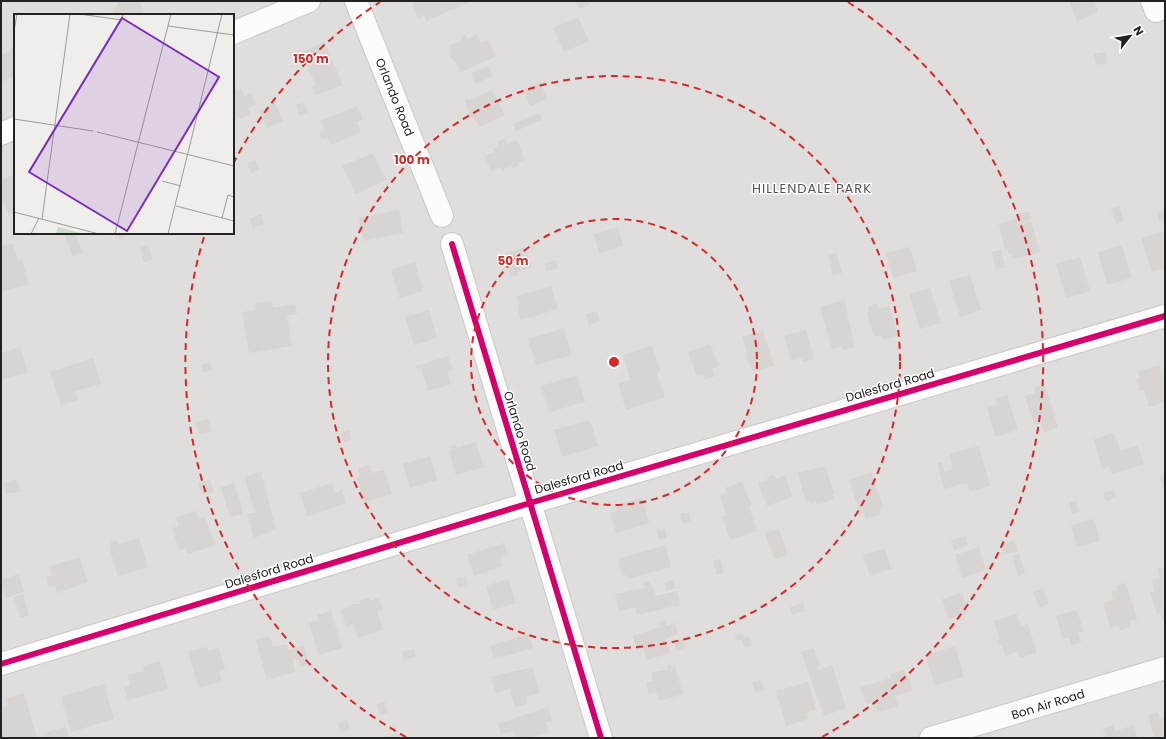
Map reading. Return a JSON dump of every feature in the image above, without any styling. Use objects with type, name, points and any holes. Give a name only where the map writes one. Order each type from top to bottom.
[{"type":"street","points":[[234,33],[309,1]]},
{"type":"street","name":"Orlando Road","points":[[356,1],[442,216]]},
{"type":"street","points":[[1,134],[14,128]]},
{"type":"street","name":"Orlando Road","points":[[452,244],[601,738]]},
{"type":"street","name":"Dalesford Road","points":[[1,664],[530,503],[1165,316]]},
{"type":"street","name":"Bon Air Road","points":[[931,738],[1165,668]]},
{"type":"shaded area","points":[[1,1],[1165,1],[1165,738],[1,738]]},
{"type":"building","points":[[116,1],[123,1],[124,4],[130,1],[140,1],[144,11],[142,12],[143,14],[114,14],[112,9],[118,6]]},
{"type":"building","points":[[417,1],[467,1],[468,3],[426,21],[424,15],[418,18],[412,5]]},
{"type":"building","points":[[575,1],[589,1],[590,4],[579,9]]},
{"type":"building","points":[[1069,1],[1094,1],[1098,12],[1077,21]]},
{"type":"building","points":[[578,17],[589,41],[564,52],[553,28]]},
{"type":"building","points":[[477,34],[481,43],[489,40],[495,57],[460,72],[455,61],[450,57],[451,50],[449,46],[463,40],[461,36],[465,35],[467,39]]},
{"type":"building","points":[[324,42],[343,85],[316,95],[312,87],[316,85],[301,52]]},
{"type":"building","points":[[14,47],[14,78],[12,77],[1,82],[1,55],[10,51],[9,48]]},
{"type":"building","points":[[1105,52],[1108,63],[1096,65],[1094,54]]},
{"type":"building","points":[[488,66],[493,76],[475,84],[471,73]]},
{"type":"building","points":[[540,82],[547,99],[530,106],[523,90]]},
{"type":"building","points":[[236,87],[237,90],[241,88],[245,96],[251,93],[256,105],[248,108],[251,114],[234,121],[234,88]]},
{"type":"building","points":[[492,90],[505,115],[479,127],[474,117],[471,119],[465,100],[468,98],[469,101]]},
{"type":"building","points":[[275,103],[283,121],[267,128],[259,111]]},
{"type":"building","points":[[304,103],[308,113],[300,116],[296,105]]},
{"type":"building","points":[[357,106],[363,119],[357,122],[361,132],[331,145],[328,138],[322,140],[319,133],[325,130],[320,121]]},
{"type":"building","points":[[539,113],[542,120],[516,131],[513,124]]},
{"type":"building","points":[[504,139],[507,144],[517,140],[525,160],[518,163],[519,166],[512,169],[511,166],[502,170],[501,167],[491,171],[485,156],[495,152],[493,149],[499,146],[497,142]]},
{"type":"building","points":[[373,153],[386,180],[356,194],[342,166]]},
{"type":"building","points":[[255,160],[259,169],[251,173],[247,164]]},
{"type":"building","points":[[14,174],[14,213],[9,215],[1,195],[1,180]]},
{"type":"building","points":[[1119,206],[1124,221],[1116,224],[1111,209]]},
{"type":"building","points":[[399,210],[403,233],[363,241],[359,218]]},
{"type":"building","points":[[1029,211],[1032,219],[1022,223],[1019,214]]},
{"type":"building","points":[[1165,211],[1165,219],[1159,221],[1157,213]]},
{"type":"building","points":[[261,214],[264,224],[253,228],[249,219]]},
{"type":"building","points":[[1019,218],[1021,224],[1031,221],[1040,252],[1013,259],[1011,253],[1009,254],[1007,249],[1005,250],[999,224]]},
{"type":"building","points":[[618,227],[623,246],[599,253],[594,234]]},
{"type":"building","points":[[1165,231],[1165,268],[1152,272],[1141,238]]},
{"type":"building","points":[[64,234],[75,234],[83,253],[73,257]]},
{"type":"building","points":[[117,234],[130,234],[119,239]]},
{"type":"building","points":[[13,243],[18,261],[22,260],[29,284],[1,292],[1,246]]},
{"type":"building","points":[[148,245],[152,259],[144,262],[140,247]]},
{"type":"building","points":[[1122,245],[1131,278],[1107,285],[1098,252]]},
{"type":"building","points":[[525,247],[532,267],[517,272],[518,275],[511,277],[503,254]]},
{"type":"building","points":[[910,247],[917,271],[893,278],[886,253]]},
{"type":"building","points":[[1001,250],[1005,267],[996,269],[992,252]]},
{"type":"building","points":[[836,253],[842,273],[833,276],[828,255]]},
{"type":"building","points":[[1080,257],[1090,291],[1066,298],[1056,264]]},
{"type":"building","points":[[556,260],[558,268],[546,271],[544,264]]},
{"type":"building","points":[[415,262],[423,291],[399,298],[391,270]]},
{"type":"building","points":[[970,275],[981,310],[960,317],[949,281]]},
{"type":"building","points":[[551,286],[558,309],[521,320],[517,307],[519,306],[517,296]]},
{"type":"building","points":[[930,288],[941,323],[920,329],[909,294]]},
{"type":"building","points":[[844,300],[855,347],[843,350],[842,346],[832,349],[820,307]]},
{"type":"building","points":[[272,301],[273,308],[295,304],[297,314],[287,316],[292,346],[249,353],[242,312],[256,310],[255,303]]},
{"type":"building","points":[[877,303],[879,309],[889,306],[898,336],[882,340],[881,335],[874,337],[867,313],[869,312],[868,306]]},
{"type":"building","points":[[429,310],[437,338],[414,345],[405,317]]},
{"type":"building","points":[[597,311],[600,322],[589,325],[586,314]]},
{"type":"building","points":[[564,328],[572,355],[536,365],[528,339]]},
{"type":"building","points":[[806,330],[814,359],[803,362],[802,358],[791,361],[784,336]]},
{"type":"building","points":[[763,331],[774,366],[753,372],[745,356],[748,355],[742,337]]},
{"type":"building","points":[[710,344],[719,366],[712,369],[715,376],[705,380],[702,374],[697,376],[688,352]]},
{"type":"building","points":[[652,346],[661,372],[657,373],[665,397],[626,410],[618,383],[630,380],[623,355]]},
{"type":"building","points":[[20,347],[28,372],[1,380],[1,353]]},
{"type":"building","points":[[448,356],[453,370],[447,372],[451,384],[428,391],[421,368],[417,369],[416,366]]},
{"type":"building","points":[[93,358],[101,384],[75,391],[78,400],[61,405],[50,372]]},
{"type":"building","points":[[209,362],[212,370],[203,373],[201,365]]},
{"type":"building","points":[[1159,365],[1165,386],[1165,402],[1149,407],[1144,390],[1140,391],[1137,379],[1140,378],[1138,372]]},
{"type":"building","points":[[577,375],[585,402],[549,412],[541,386]]},
{"type":"building","points":[[1045,384],[1058,428],[1044,432],[1041,423],[1034,425],[1025,396],[1035,393],[1034,388]]},
{"type":"building","points":[[1007,395],[1018,430],[995,437],[987,407],[997,404],[995,399]]},
{"type":"building","points":[[208,419],[212,431],[200,435],[195,423]]},
{"type":"building","points":[[590,420],[598,446],[562,457],[554,430]]},
{"type":"building","points":[[349,430],[351,440],[344,442],[341,433]]},
{"type":"building","points":[[1114,433],[1121,451],[1138,445],[1144,464],[1112,474],[1109,466],[1102,469],[1094,439]]},
{"type":"building","points":[[476,442],[484,467],[456,475],[449,451],[452,450],[450,446],[456,444],[457,448]]},
{"type":"building","points":[[979,446],[990,486],[970,492],[967,483],[944,489],[937,463],[942,462],[945,472],[953,469],[949,454]]},
{"type":"building","points":[[430,456],[437,480],[410,488],[403,464]]},
{"type":"building","points":[[370,465],[372,473],[384,470],[392,494],[364,502],[357,478],[360,477],[358,468]]},
{"type":"building","points":[[825,466],[834,493],[832,494],[834,499],[817,505],[816,501],[811,503],[810,500],[806,502],[798,473]]},
{"type":"building","points":[[261,472],[276,529],[254,538],[247,514],[255,512],[244,477]]},
{"type":"building","points":[[871,472],[883,507],[880,509],[881,514],[866,519],[864,513],[860,514],[849,480]]},
{"type":"building","points":[[774,475],[776,479],[785,475],[793,497],[767,506],[758,483],[768,480],[767,477]]},
{"type":"building","points":[[1165,475],[1165,486],[1163,487],[1159,477]]},
{"type":"building","points":[[17,479],[21,491],[6,494],[3,483]]},
{"type":"building","points":[[210,480],[214,492],[202,495],[198,483]]},
{"type":"building","points":[[742,482],[748,498],[750,498],[752,505],[749,506],[757,531],[730,540],[722,516],[726,515],[720,495],[727,493],[725,488]]},
{"type":"building","points":[[234,483],[243,514],[230,517],[221,487]]},
{"type":"building","points":[[332,483],[335,493],[342,490],[346,503],[307,517],[300,493]]},
{"type":"building","points":[[1113,490],[1116,497],[1106,501],[1103,493]]},
{"type":"building","points":[[642,498],[649,523],[616,533],[610,513],[616,511],[615,506]]},
{"type":"building","points":[[1076,501],[1079,512],[1072,514],[1069,503]]},
{"type":"building","points":[[196,511],[199,519],[205,517],[215,545],[188,554],[186,548],[179,550],[172,528],[179,526],[176,517]]},
{"type":"building","points":[[689,512],[691,521],[682,523],[680,514]]},
{"type":"building","points":[[1094,519],[1100,541],[1077,547],[1071,525]]},
{"type":"building","points":[[665,529],[667,538],[659,540],[657,531]]},
{"type":"building","points":[[779,529],[788,555],[774,559],[765,533]]},
{"type":"building","points":[[965,536],[968,545],[954,550],[951,540]]},
{"type":"building","points":[[139,538],[148,567],[118,576],[109,547],[111,547],[110,543],[117,541],[118,544]]},
{"type":"building","points":[[1014,541],[1018,551],[1005,555],[1002,544]]},
{"type":"building","points":[[504,543],[508,555],[500,557],[503,566],[474,576],[467,555]]},
{"type":"building","points":[[665,545],[671,567],[628,579],[627,575],[622,576],[618,559]]},
{"type":"building","points":[[979,547],[986,570],[962,578],[955,555]]},
{"type":"building","points":[[885,549],[891,569],[870,576],[863,555]]},
{"type":"building","points":[[1019,553],[1025,574],[1018,576],[1012,556]]},
{"type":"building","points":[[79,557],[88,582],[57,593],[55,586],[49,587],[46,577],[52,575],[49,567]]},
{"type":"building","points":[[720,559],[724,573],[717,575],[713,561]]},
{"type":"building","points":[[1165,567],[1165,620],[1163,620],[1160,613],[1157,614],[1150,592],[1155,591],[1151,580],[1160,578],[1157,569]]},
{"type":"building","points":[[19,574],[24,592],[5,598],[1,580]]},
{"type":"building","points":[[466,576],[468,584],[458,587],[456,579]]},
{"type":"building","points":[[508,579],[516,603],[493,610],[486,586]]},
{"type":"building","points":[[673,580],[675,588],[666,591],[664,583]]},
{"type":"building","points":[[650,581],[656,596],[677,591],[680,605],[637,615],[635,607],[619,611],[615,594],[645,588],[643,582]]},
{"type":"building","points":[[1126,583],[1137,619],[1129,621],[1130,627],[1120,630],[1119,625],[1110,628],[1103,603],[1113,600],[1111,591],[1117,590],[1116,586]]},
{"type":"building","points":[[1043,588],[1049,604],[1039,608],[1033,592]]},
{"type":"building","points":[[962,592],[968,613],[949,619],[942,599]]},
{"type":"building","points":[[23,594],[29,615],[20,618],[14,597]]},
{"type":"building","points":[[369,598],[370,601],[379,598],[383,610],[377,612],[383,630],[358,638],[354,624],[346,627],[341,610],[352,606],[351,604],[360,604],[359,601]]},
{"type":"building","points":[[803,603],[805,611],[792,615],[790,607]]},
{"type":"building","points":[[1077,610],[1084,632],[1078,633],[1081,642],[1071,645],[1069,637],[1063,639],[1056,616]]},
{"type":"building","points":[[331,611],[342,648],[319,655],[309,623],[319,620],[317,615]]},
{"type":"building","points":[[1017,614],[1021,626],[1028,624],[1037,653],[1020,658],[1018,652],[1005,656],[1002,645],[999,646],[997,640],[1000,639],[994,621]]},
{"type":"building","points":[[665,620],[666,626],[675,623],[678,634],[666,638],[670,653],[647,660],[643,648],[637,650],[633,636],[661,627],[659,622]]},
{"type":"building","points":[[742,633],[744,638],[749,636],[752,646],[745,648],[742,639],[737,641],[735,635]]},
{"type":"building","points":[[529,634],[533,648],[494,658],[490,646]]},
{"type":"building","points":[[270,636],[273,647],[287,644],[288,650],[304,646],[309,664],[300,667],[298,658],[292,660],[295,672],[267,680],[256,640]]},
{"type":"building","points":[[682,639],[685,648],[677,651],[674,642]]},
{"type":"building","points":[[955,646],[964,676],[935,686],[925,655]]},
{"type":"building","points":[[207,647],[208,651],[219,648],[225,670],[219,672],[222,681],[199,688],[188,652]]},
{"type":"building","points":[[814,648],[820,666],[817,667],[818,670],[832,665],[846,708],[824,716],[801,652]]},
{"type":"building","points":[[414,649],[416,657],[404,660],[402,652]]},
{"type":"building","points":[[160,661],[168,689],[128,700],[124,687],[130,685],[128,675],[144,671],[143,666]]},
{"type":"building","points":[[671,664],[672,668],[675,667],[683,694],[659,701],[656,692],[649,694],[646,683],[653,681],[651,673],[668,669],[667,666]]},
{"type":"building","points":[[532,667],[540,693],[526,697],[528,703],[515,707],[509,689],[496,693],[491,677]]},
{"type":"building","points":[[904,670],[906,677],[908,676],[913,691],[895,696],[898,706],[878,712],[873,702],[866,704],[860,687],[891,678],[890,674]]},
{"type":"building","points":[[760,680],[764,690],[756,693],[752,683]]},
{"type":"building","points":[[808,682],[816,710],[806,713],[808,719],[786,726],[776,691]]},
{"type":"building","points":[[104,684],[114,719],[71,732],[61,697]]},
{"type":"building","points":[[24,693],[37,738],[2,738],[1,708],[8,706],[6,698]]},
{"type":"building","points":[[385,702],[388,713],[380,715],[377,704]]},
{"type":"building","points":[[548,707],[552,721],[546,722],[549,732],[528,738],[516,738],[514,731],[501,734],[498,724]]},
{"type":"building","points":[[1158,712],[1160,718],[1165,717],[1165,738],[1154,738],[1148,715]]},
{"type":"building","points":[[347,720],[350,729],[341,732],[338,724]]},
{"type":"building","points":[[1114,725],[1115,731],[1134,725],[1137,738],[1106,738],[1103,729]]},
{"type":"building","points":[[65,727],[69,738],[45,738],[44,733]]},
{"type":"building","points":[[398,733],[400,738],[380,738]]},
{"type":"cycle path","points":[[452,244],[601,738]]},
{"type":"cycle path","points":[[1,664],[530,503],[1165,316]]},
{"type":"district","name":"HILLENDALE PARK","points":[[812,188]]}]
